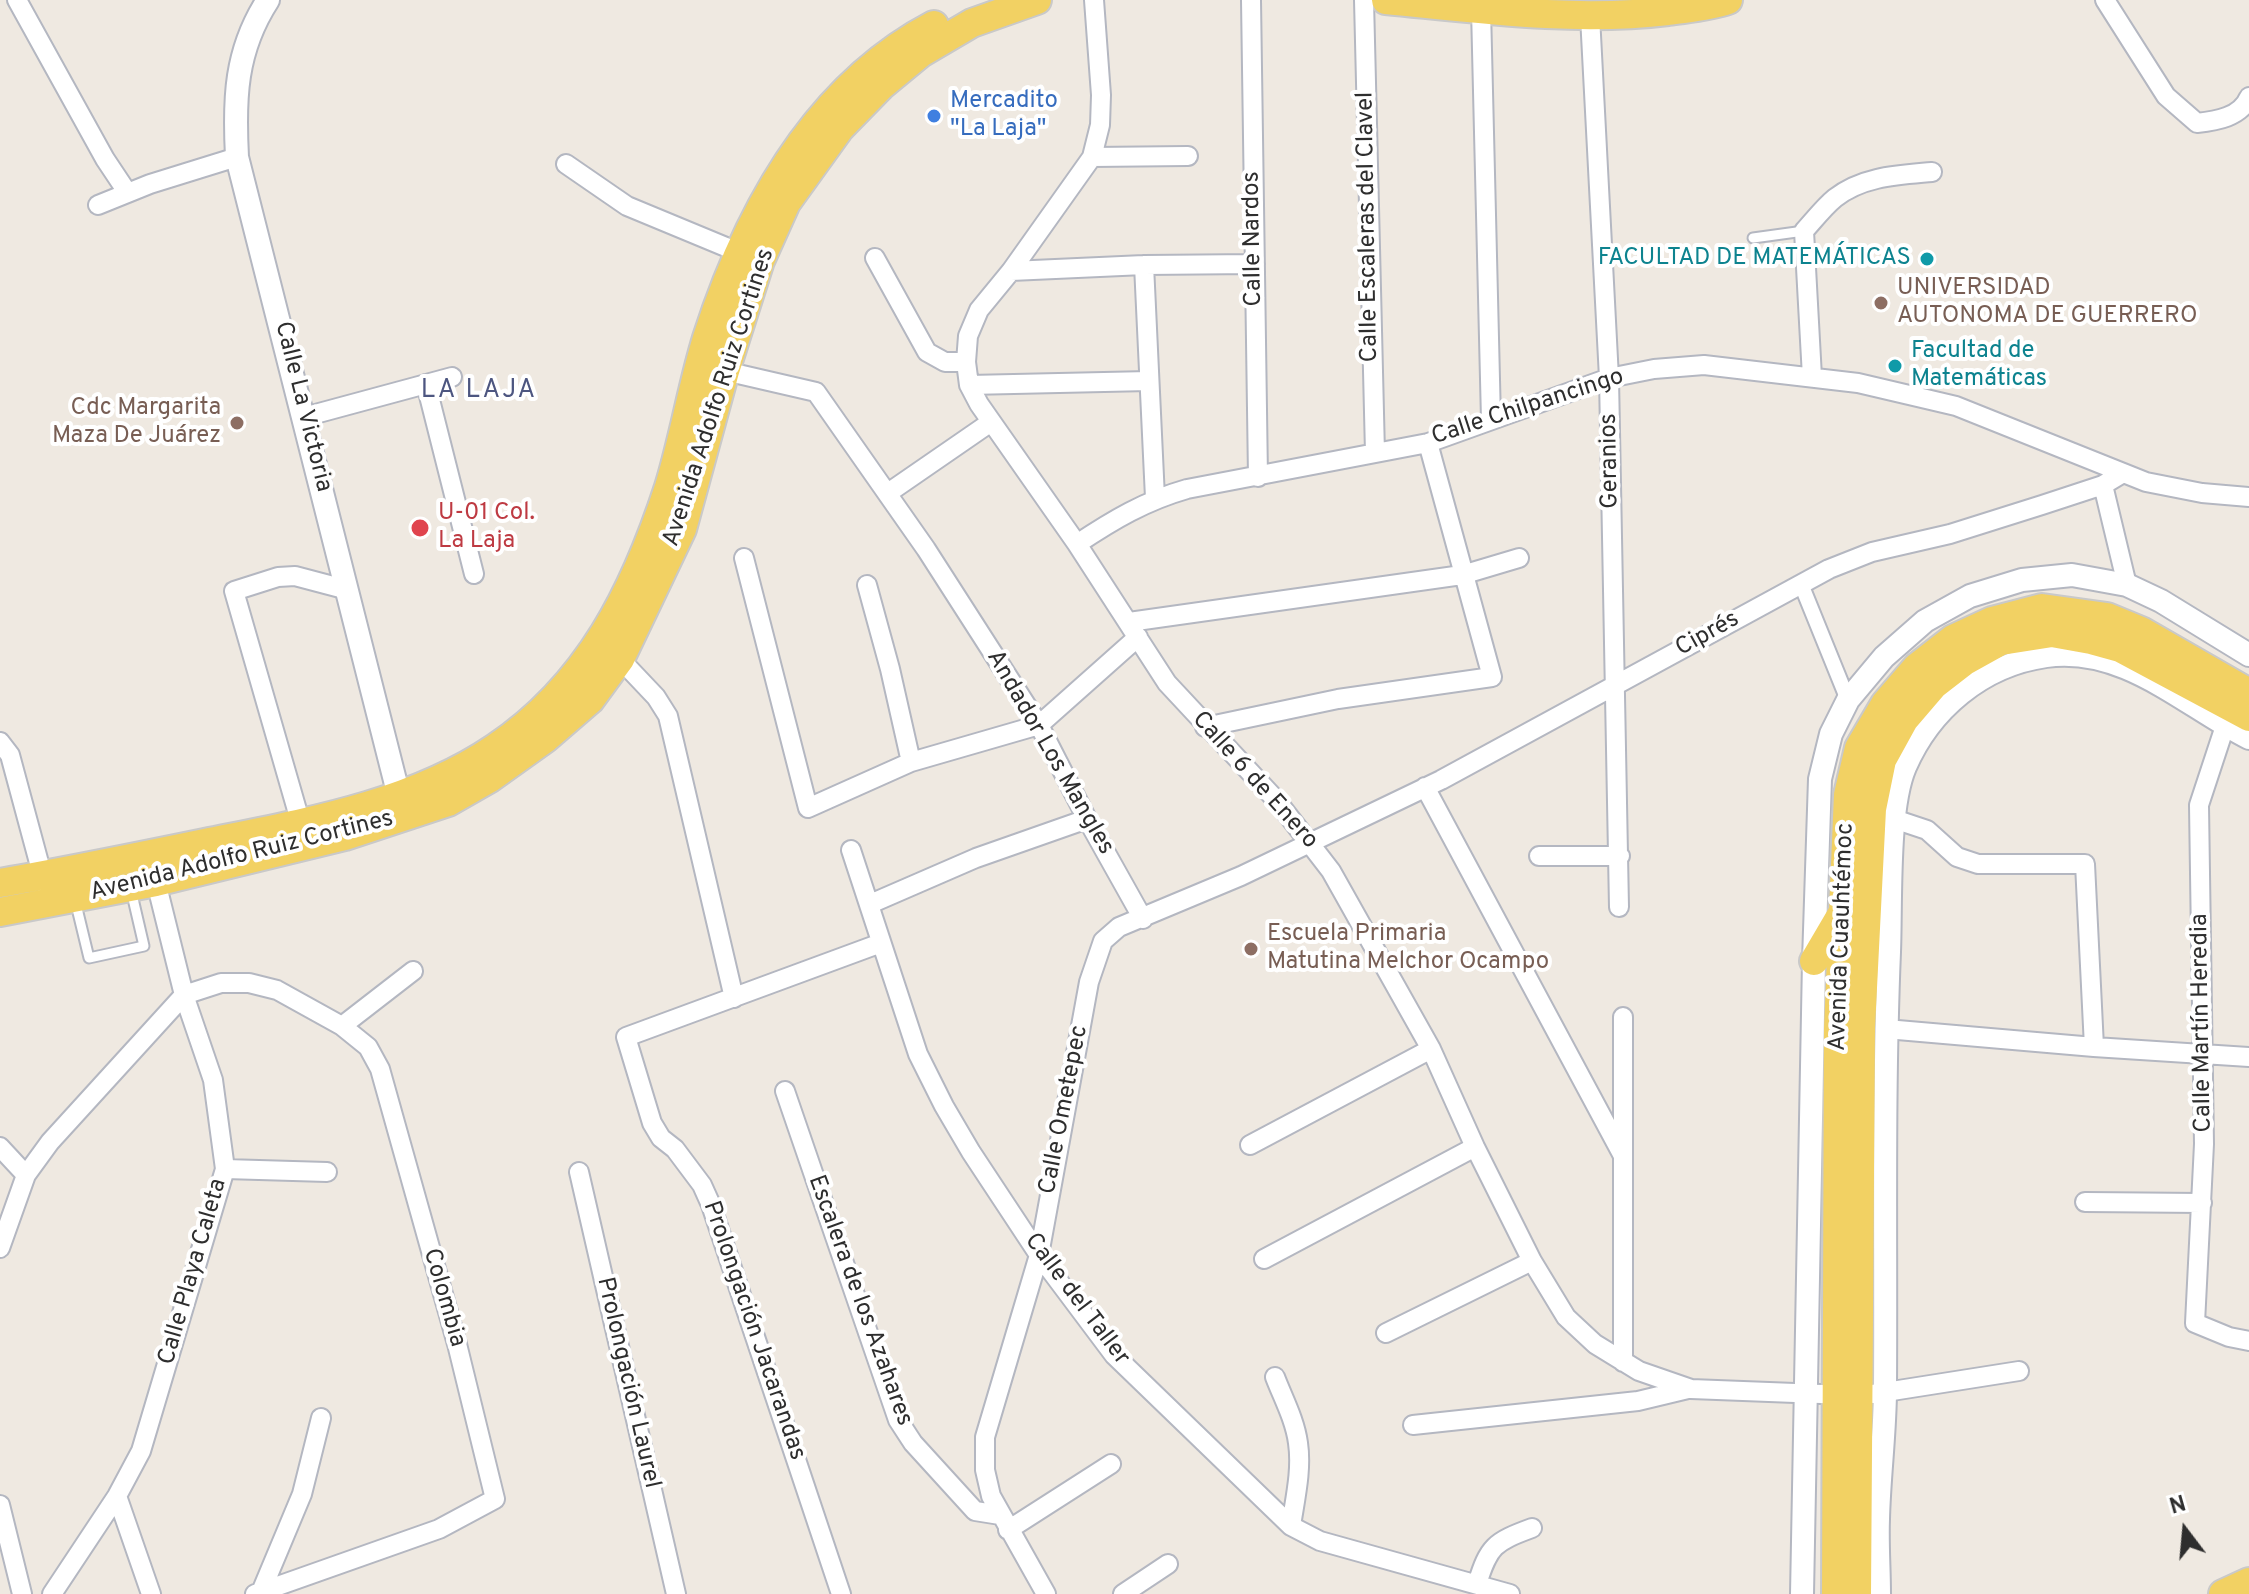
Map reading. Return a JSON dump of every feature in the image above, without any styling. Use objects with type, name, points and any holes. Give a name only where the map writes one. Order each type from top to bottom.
[{"type":"main road","name":"Avenida Adolfo Ruiz Cortines","points":[[0,912],[143,884],[345,836],[401,806],[445,776],[495,748],[547,706],[593,654],[624,601],[669,487],[707,340],[738,252],[770,188],[817,121],[858,79],[913,36],[984,0]]},
{"type":"main road","name":"Avenida Adolfo Ruiz Cortines","points":[[0,883],[301,824],[401,806],[448,802],[490,778],[535,746],[590,700],[620,659],[682,529],[725,371],[760,261],[786,203],[840,128],[881,86],[921,53],[972,23],[1037,0]]},
{"type":"main road","points":[[1386,0],[1590,16],[1630,15],[1713,5],[1728,0]]},
{"type":"main road","name":"Avenida Cuauhtémoc","points":[[1836,1594],[1861,1394],[1838,1029],[1848,795],[1859,748],[1885,704],[1917,667],[1953,639],[1992,621],[2042,608],[2107,617],[2141,631],[2249,693]]},
{"type":"main road","name":"Avenida Cuauhtémoc","points":[[1857,1594],[1861,1394],[1861,1027],[1872,809],[1882,760],[1904,720],[1934,685],[1965,661],[2001,641],[2052,633],[2120,648],[2237,721]]},
{"type":"main road","points":[[1814,961],[1843,910]]},
{"type":"main road","points":[[2223,1594],[2249,1582]]},
{"type":"street","points":[[17,0],[105,159],[127,192]]},
{"type":"street","name":"Calle La Victoria","points":[[268,0],[258,16],[239,65],[234,104],[237,157],[401,806]]},
{"type":"street","name":"Calle 6 de Enero","points":[[1094,0],[1101,95],[1100,125],[1092,157],[1011,271],[979,310],[968,336],[966,362],[969,385],[1167,683],[1277,801],[1331,871],[1431,1049],[1475,1147],[1532,1261],[1566,1317],[1595,1344],[1623,1362],[1639,1371],[1691,1389],[1861,1394],[2019,1371]]},
{"type":"street","name":"Calle Nardos","points":[[1251,0],[1258,477]]},
{"type":"street","name":"Calle Escaleras del Clavel","points":[[1364,0],[1375,453]]},
{"type":"street","points":[[2105,0],[2166,96],[2197,123],[2222,120],[2246,105],[2249,97]]},
{"type":"street","points":[[1464,5],[1491,420]]},
{"type":"street","name":"Geranios","points":[[1590,16],[1609,378],[1619,907]]},
{"type":"street","points":[[1092,157],[1188,156]]},
{"type":"street","points":[[98,205],[127,192],[237,157]]},
{"type":"street","points":[[566,164],[627,206],[738,252]]},
{"type":"street","points":[[1812,377],[1804,231],[1835,198],[1861,184],[1885,176],[1932,172]]},
{"type":"street","points":[[875,258],[927,352],[945,362],[966,362]]},
{"type":"street","points":[[1011,271],[1255,264]]},
{"type":"street","points":[[1144,265],[1155,498]]},
{"type":"street","name":"Calle Chilpancingo","points":[[1077,544],[1128,511],[1155,498],[1187,489],[1428,443],[1609,378],[1654,369],[1704,365],[1858,383],[1956,406],[2146,482],[2202,493],[2249,497]]},
{"type":"street","name":"Andador Los Mangles","points":[[725,371],[816,392],[926,549],[1039,725],[1143,919]]},
{"type":"street","points":[[304,417],[452,377]]},
{"type":"street","points":[[969,385],[1149,381]]},
{"type":"street","points":[[426,384],[474,574]]},
{"type":"street","points":[[888,493],[991,422]]},
{"type":"street","points":[[1205,727],[1338,699],[1492,677],[1428,443]]},
{"type":"street","name":"Ciprés","points":[[1103,941],[1119,927],[1143,919],[1425,787],[1801,584],[1872,552],[1950,534],[2103,485],[2123,473]]},
{"type":"street","points":[[2103,485],[2127,585]]},
{"type":"street","points":[[744,558],[808,808],[911,762],[1039,725],[1134,629],[1462,575],[1519,558]]},
{"type":"street","points":[[1802,1594],[1820,779],[1831,734],[1848,700],[1884,657],[1925,621],[1970,596],[2022,580],[2072,575],[2127,585],[2161,601],[2249,655]]},
{"type":"street","points":[[301,824],[234,591],[278,577],[295,576],[348,590]]},
{"type":"street","points":[[1801,584],[1848,700]]},
{"type":"street","points":[[867,585],[911,762]]},
{"type":"street","points":[[1879,1594],[1877,1522],[1861,1394],[1886,1029],[1894,819],[1904,769],[1923,732],[1950,700],[1978,681],[2013,664],[2045,656],[2076,655],[2110,661],[2237,721],[2249,738]]},
{"type":"street","points":[[620,659],[656,697],[668,716],[734,998],[881,943]]},
{"type":"street","name":"Calle Martín Heredia","points":[[2237,721],[2199,805],[2204,1052],[2202,1203],[2195,1323],[2229,1337],[2249,1341]]},
{"type":"street","points":[[0,742],[10,755],[55,873],[62,900]]},
{"type":"street","points":[[1425,787],[1622,1154]]},
{"type":"street","points":[[870,904],[976,858],[1087,819]]},
{"type":"street","points":[[1894,819],[1927,830],[1957,857],[1978,864],[2085,864],[2094,1047]]},
{"type":"street","name":"Calle del Taller","points":[[851,850],[918,1054],[944,1106],[1039,1255],[1114,1355],[1291,1526],[1320,1541],[1510,1594]]},
{"type":"street","points":[[1539,856],[1620,856]]},
{"type":"street","name":"Calle Playa Caleta","points":[[52,1594],[117,1496],[141,1451],[225,1169],[213,1080],[143,884]]},
{"type":"street","name":"Calle Ometepec","points":[[1039,1591],[991,1496],[985,1470],[985,1437],[1039,1255],[1089,982],[1103,941]]},
{"type":"street","points":[[342,1026],[413,971]]},
{"type":"street","name":"Colombia","points":[[184,995],[221,983],[249,983],[277,990],[342,1026],[368,1047],[380,1069],[457,1344],[495,1499],[439,1529],[258,1593]]},
{"type":"street","points":[[0,1248],[26,1175],[50,1142],[184,995]]},
{"type":"street","name":"Prolongación Jacarandas","points":[[734,998],[626,1037],[652,1123],[661,1138],[675,1149],[702,1185],[711,1205],[841,1594]]},
{"type":"street","points":[[1623,1017],[1623,1362]]},
{"type":"street","points":[[1886,1029],[2249,1057]]},
{"type":"street","points":[[1250,1145],[1431,1049]]},
{"type":"street","name":"Escalera de los Azahares","points":[[785,1091],[898,1420],[913,1443],[975,1511],[1004,1522]]},
{"type":"street","points":[[0,1147],[26,1175]]},
{"type":"street","points":[[1264,1259],[1475,1147]]},
{"type":"street","points":[[225,1169],[327,1172]]},
{"type":"street","name":"Prolongación Laurel","points":[[579,1172],[676,1594]]},
{"type":"street","points":[[2085,1202],[2202,1203]]},
{"type":"street","points":[[1386,1333],[1532,1261]]},
{"type":"street","points":[[1275,1377],[1299,1446],[1291,1526]]},
{"type":"street","points":[[1413,1425],[1638,1401],[1691,1389]]},
{"type":"street","points":[[258,1593],[302,1494],[321,1418]]},
{"type":"street","points":[[1004,1522],[1111,1464]]},
{"type":"street","points":[[117,1496],[151,1594]]},
{"type":"street","points":[[0,1505],[22,1594]]},
{"type":"street","points":[[1477,1584],[1486,1555],[1498,1543],[1532,1528]]},
{"type":"street","points":[[1123,1594],[1168,1564]]},
{"type":"lane","points":[[1753,238],[1804,231]]},
{"type":"lane","points":[[62,900],[89,958],[144,946],[143,884]]},
{"type":"place","name":"Mercadito \"La Laja\"","points":[[934,116]]},
{"type":"place","name":"FACULTAD DE MATEMÁTICAS","points":[[1927,259]]},
{"type":"place","name":"UNIVERSIDAD AUTONOMA DE GUERRERO","points":[[1881,303]]},
{"type":"place","name":"Facultad de Matemáticas","points":[[1895,366]]},
{"type":"place","name":"Cdc Margarita Maza De Juárez","points":[[237,423]]},
{"type":"place","name":"U-01 Col. La Laja","points":[[420,528]]},
{"type":"place","name":"Escuela Primaria Matutina Melchor Ocampo","points":[[1251,949]]},
{"type":"district","name":"LA LAJA","points":[[479,392]]}]
